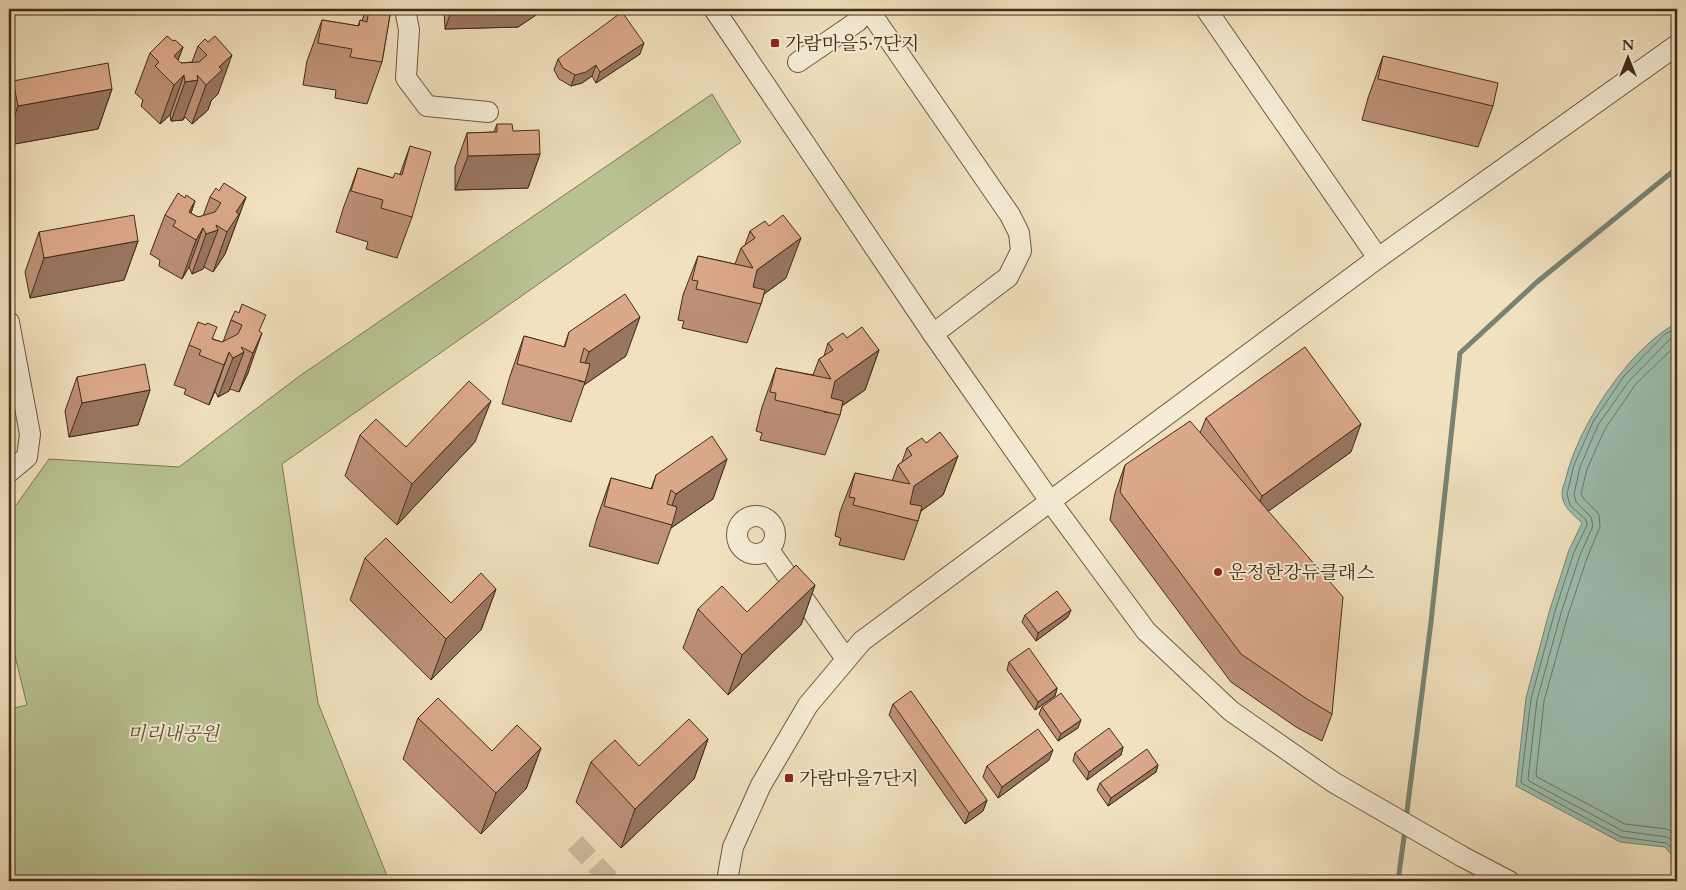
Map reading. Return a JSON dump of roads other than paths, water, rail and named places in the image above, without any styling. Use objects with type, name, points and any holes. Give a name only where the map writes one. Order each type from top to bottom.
[{"type":"street","points":[[405,9],[409,30],[406,78],[427,106],[488,112]]},
{"type":"street","points":[[714,9],[933,334],[1050,501],[1146,631],[1231,711],[1333,782],[1510,881]]},
{"type":"street","points":[[1206,9],[1378,258]]},
{"type":"street","points":[[798,62],[863,15],[1010,215],[1019,233],[1021,251],[1008,278],[933,334]]},
{"type":"street","points":[[728,881],[733,847],[761,785],[808,705],[862,641],[1378,258],[1677,45]]},
{"type":"street","points":[[9,322],[30,434],[26,457],[9,472]]},
{"type":"street","points":[[769,550],[846,660]]},
{"type":"water","points":[[1677,323],[1677,861],[1665,847],[1620,842],[1516,786],[1526,698],[1550,609],[1569,550],[1582,523],[1569,510],[1562,498],[1562,489],[1572,457],[1594,412],[1624,369],[1659,334]]},
{"type":"waterway","points":[[1406,819],[1431,622],[1460,353],[1537,282],[1677,168]]},
{"type":"waterway","points":[[1398,881],[1405,830]]},
{"type":"tunnel","points":[[575,843],[611,881]]},
{"type":"place","name":"가람마을5·7단지","points":[[775,43]]},
{"type":"place","name":"운정한강듀클래스","points":[[1218,572]]},
{"type":"place","name":"가람마을7단지","points":[[789,778]]},
{"type":"park label","name":"미리내공원","points":[[173,733]]}]
